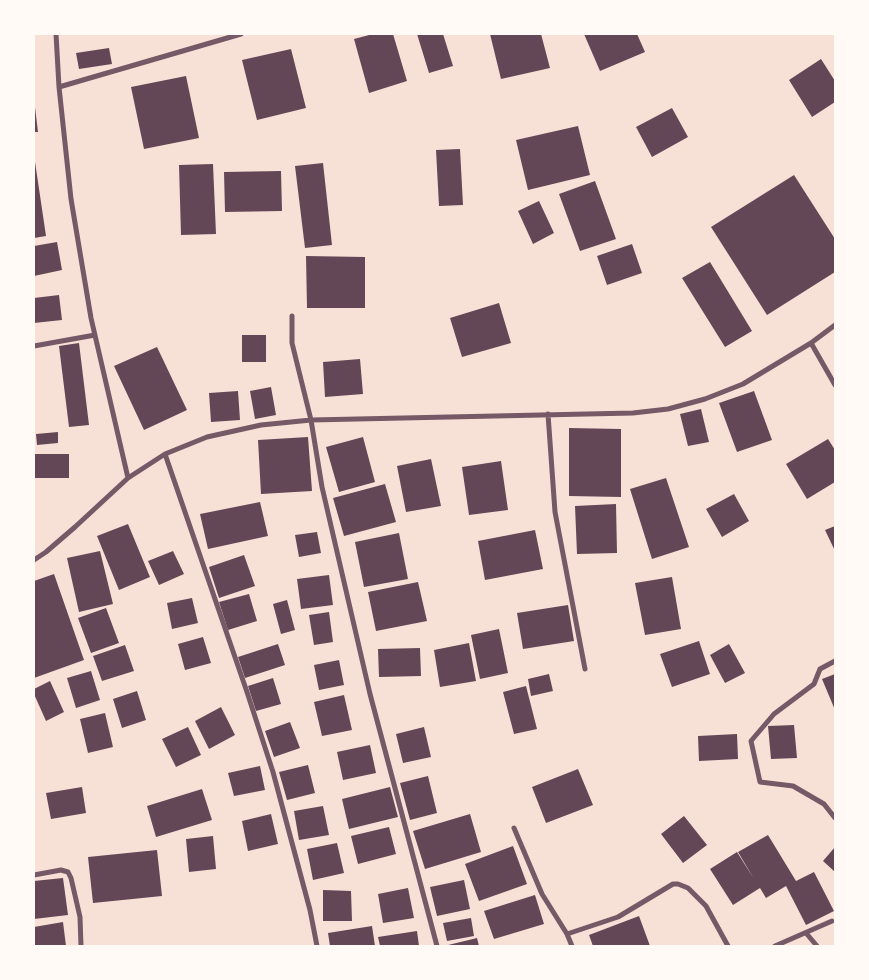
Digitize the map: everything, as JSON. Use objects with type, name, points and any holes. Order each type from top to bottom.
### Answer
[{"type":"street","points":[[56,34],[59,87],[71,199],[95,335],[128,478]]},
{"type":"street","points":[[59,87],[241,34]]},
{"type":"street","points":[[292,316],[292,343],[311,420],[322,487],[370,694],[437,946]]},
{"type":"street","points":[[34,560],[76,527],[128,478],[165,454],[207,437],[261,425],[311,420],[633,412],[668,409],[705,399],[744,384],[835,326]]},
{"type":"street","points":[[34,346],[95,335]]},
{"type":"street","points":[[811,343],[835,385]]},
{"type":"street","points":[[548,414],[555,512],[585,669]]},
{"type":"street","points":[[165,454],[273,772],[310,910],[317,946]]},
{"type":"street","points":[[835,661],[820,669],[814,684],[774,714],[751,741],[760,782],[793,786],[824,804],[835,818]]},
{"type":"street","points":[[514,828],[542,894],[567,934],[572,946]]},
{"type":"street","points":[[34,875],[61,870],[68,872],[80,918],[81,946]]},
{"type":"street","points":[[567,934],[618,917],[673,884],[678,884],[688,888],[706,906],[728,946]]},
{"type":"street","points":[[775,946],[832,921]]},
{"type":"street","points":[[806,933],[818,946]]},
{"type":"building","points":[[373,34],[393,34],[407,81],[369,93],[354,39]]},
{"type":"building","points":[[417,34],[443,34],[453,66],[429,73]]},
{"type":"building","points":[[490,34],[541,34],[550,68],[501,79]]},
{"type":"building","points":[[584,34],[637,34],[645,52],[600,71]]},
{"type":"building","points":[[109,48],[112,64],[79,69],[76,53]]},
{"type":"building","points":[[291,49],[306,108],[257,120],[242,60]]},
{"type":"building","points":[[821,59],[835,81],[835,102],[812,117],[789,80]]},
{"type":"building","points":[[186,76],[199,138],[144,149],[131,87]]},
{"type":"building","points":[[35,107],[38,132],[34,132]]},
{"type":"building","points":[[672,108],[688,137],[652,157],[636,127]]},
{"type":"building","points":[[578,126],[590,175],[528,190],[516,140]]},
{"type":"building","points":[[460,149],[463,205],[439,206],[436,150]]},
{"type":"building","points":[[34,155],[46,236],[34,238]]},
{"type":"building","points":[[323,163],[332,245],[305,248],[295,166]]},
{"type":"building","points":[[213,164],[216,234],[181,235],[179,165]]},
{"type":"building","points":[[281,171],[282,211],[225,212],[224,172]]},
{"type":"building","points":[[794,175],[835,239],[835,272],[767,315],[711,227]]},
{"type":"building","points":[[595,181],[616,239],[580,251],[559,194]]},
{"type":"building","points":[[539,201],[554,233],[533,244],[518,211]]},
{"type":"building","points":[[57,242],[62,270],[34,276],[34,246]]},
{"type":"building","points":[[632,244],[642,273],[607,285],[597,256]]},
{"type":"building","points":[[306,256],[365,257],[365,308],[307,308]]},
{"type":"building","points":[[710,262],[752,331],[725,347],[682,278]]},
{"type":"building","points":[[59,295],[62,320],[34,323],[34,298]]},
{"type":"building","points":[[499,303],[511,343],[462,357],[450,318]]},
{"type":"building","points":[[242,335],[266,335],[266,362],[242,362]]},
{"type":"building","points":[[79,343],[89,425],[69,427],[59,346]]},
{"type":"building","points":[[157,347],[187,410],[144,430],[114,366]]},
{"type":"building","points":[[360,359],[363,394],[325,397],[323,362]]},
{"type":"building","points":[[271,387],[276,415],[255,419],[250,391]]},
{"type":"building","points":[[238,391],[240,420],[211,422],[209,393]]},
{"type":"building","points":[[754,391],[772,440],[737,452],[719,403]]},
{"type":"building","points":[[701,409],[709,442],[688,446],[680,414]]},
{"type":"building","points":[[569,428],[621,429],[621,497],[569,496]]},
{"type":"building","points":[[58,432],[58,443],[37,445],[36,434]]},
{"type":"building","points":[[308,437],[312,491],[261,494],[258,440]]},
{"type":"building","points":[[363,437],[375,482],[339,492],[326,447]]},
{"type":"building","points":[[828,439],[835,450],[835,482],[807,499],[786,464]]},
{"type":"building","points":[[34,454],[69,454],[69,478],[34,478]]},
{"type":"building","points":[[431,459],[441,506],[406,512],[397,466]]},
{"type":"building","points":[[501,461],[508,510],[469,515],[462,467]]},
{"type":"building","points":[[666,478],[689,547],[652,559],[630,489]]},
{"type":"building","points":[[385,484],[396,522],[344,536],[333,498]]},
{"type":"building","points":[[734,494],[749,521],[722,537],[706,509]]},
{"type":"building","points":[[260,502],[268,536],[208,549],[200,514]]},
{"type":"building","points":[[616,504],[617,553],[577,554],[575,506]]},
{"type":"building","points":[[128,524],[150,577],[119,590],[97,536]]},
{"type":"building","points":[[835,526],[835,551],[825,530]]},
{"type":"building","points":[[535,530],[543,569],[485,580],[478,541]]},
{"type":"building","points":[[317,532],[321,553],[299,557],[295,535]]},
{"type":"building","points":[[399,533],[408,579],[364,587],[355,542]]},
{"type":"building","points":[[100,551],[113,604],[79,612],[67,558]]},
{"type":"building","points":[[173,551],[184,574],[159,585],[148,561]]},
{"type":"building","points":[[244,555],[255,586],[219,598],[209,567]]},
{"type":"building","points":[[54,574],[84,660],[34,678],[34,581]]},
{"type":"building","points":[[329,575],[333,605],[301,609],[297,579]]},
{"type":"building","points":[[672,577],[681,629],[645,635],[635,583]]},
{"type":"building","points":[[418,582],[427,621],[376,631],[368,592]]},
{"type":"building","points":[[249,594],[257,621],[228,630],[219,602]]},
{"type":"building","points":[[192,598],[198,623],[172,629],[167,603]]},
{"type":"building","points":[[287,600],[295,630],[281,634],[273,604]]},
{"type":"building","points":[[568,605],[574,641],[523,649],[517,613]]},
{"type":"building","points":[[106,608],[119,643],[91,653],[78,618]]},
{"type":"building","points":[[329,612],[333,642],[314,645],[309,615]]},
{"type":"building","points":[[499,629],[508,673],[480,679],[471,635]]},
{"type":"building","points":[[203,637],[211,663],[185,670],[178,644]]},
{"type":"building","points":[[699,641],[710,674],[672,687],[660,654]]},
{"type":"building","points":[[469,643],[476,681],[440,687],[434,650]]},
{"type":"building","points":[[278,644],[285,665],[245,678],[238,657]]},
{"type":"building","points":[[729,644],[745,673],[725,683],[710,655]]},
{"type":"building","points":[[125,645],[134,671],[102,681],[93,656]]},
{"type":"building","points":[[420,648],[421,676],[379,677],[378,649]]},
{"type":"building","points":[[339,660],[344,685],[319,690],[314,665]]},
{"type":"building","points":[[91,671],[100,700],[76,708],[67,678]]},
{"type":"building","points":[[549,674],[553,691],[531,696],[528,679]]},
{"type":"building","points":[[835,674],[835,710],[822,679]]},
{"type":"building","points":[[273,678],[281,704],[256,711],[248,686]]},
{"type":"building","points":[[50,681],[64,712],[46,721],[34,694],[34,689]]},
{"type":"building","points":[[526,686],[537,729],[514,734],[503,692]]},
{"type":"building","points":[[137,691],[146,720],[122,728],[113,699]]},
{"type":"building","points":[[344,695],[352,730],[322,736],[314,702]]},
{"type":"building","points":[[221,707],[235,735],[209,749],[195,721]]},
{"type":"building","points":[[105,713],[113,747],[88,753],[80,719]]},
{"type":"building","points":[[290,722],[300,748],[274,757],[265,731]]},
{"type":"building","points":[[794,725],[797,758],[771,759],[768,726]]},
{"type":"building","points":[[188,727],[201,755],[176,767],[162,739]]},
{"type":"building","points":[[424,727],[431,757],[403,763],[396,734]]},
{"type":"building","points":[[737,734],[738,759],[699,761],[698,736]]},
{"type":"building","points":[[370,745],[376,773],[343,780],[337,752]]},
{"type":"building","points":[[308,765],[315,793],[287,800],[279,772]]},
{"type":"building","points":[[260,766],[265,790],[234,796],[228,773]]},
{"type":"building","points":[[578,769],[593,805],[546,823],[532,787]]},
{"type":"building","points":[[428,776],[437,813],[410,820],[400,783]]},
{"type":"building","points":[[82,787],[86,813],[51,819],[46,793]]},
{"type":"building","points":[[390,787],[398,817],[349,829],[342,799]]},
{"type":"building","points":[[202,789],[212,820],[156,837],[147,806]]},
{"type":"building","points":[[323,806],[329,835],[299,840],[294,811]]},
{"type":"building","points":[[271,814],[278,844],[248,851],[242,821]]},
{"type":"building","points":[[470,814],[481,852],[425,869],[413,831]]},
{"type":"building","points":[[684,816],[707,845],[683,863],[661,834]]},
{"type":"building","points":[[389,827],[396,854],[358,864],[351,836]]},
{"type":"building","points":[[768,835],[796,881],[814,872],[834,911],[806,925],[786,886],[766,898],[760,888],[733,905],[710,869],[737,852],[754,879],[738,852]]},
{"type":"building","points":[[213,836],[216,869],[189,872],[186,839]]},
{"type":"building","points":[[337,843],[344,873],[313,880],[307,849]]},
{"type":"building","points":[[513,846],[527,884],[479,901],[465,864]]},
{"type":"building","points":[[835,847],[835,872],[823,861]]},
{"type":"building","points":[[157,850],[162,896],[93,903],[88,857]]},
{"type":"building","points":[[63,878],[68,915],[34,919],[34,881]]},
{"type":"building","points":[[464,880],[470,909],[437,916],[430,887]]},
{"type":"building","points":[[408,888],[414,918],[383,923],[378,894]]},
{"type":"building","points":[[323,890],[351,891],[352,921],[323,921]]},
{"type":"building","points":[[535,895],[544,924],[494,939],[484,911]]},
{"type":"building","points":[[639,916],[650,946],[593,946],[589,935]]},
{"type":"building","points":[[471,918],[474,936],[447,941],[443,923]]},
{"type":"building","points":[[63,922],[66,946],[34,946],[34,927]]},
{"type":"building","points":[[372,926],[375,946],[330,946],[328,933]]},
{"type":"building","points":[[417,931],[419,946],[380,946],[378,937]]},
{"type":"building","points":[[477,938],[479,946],[444,946]]}]
